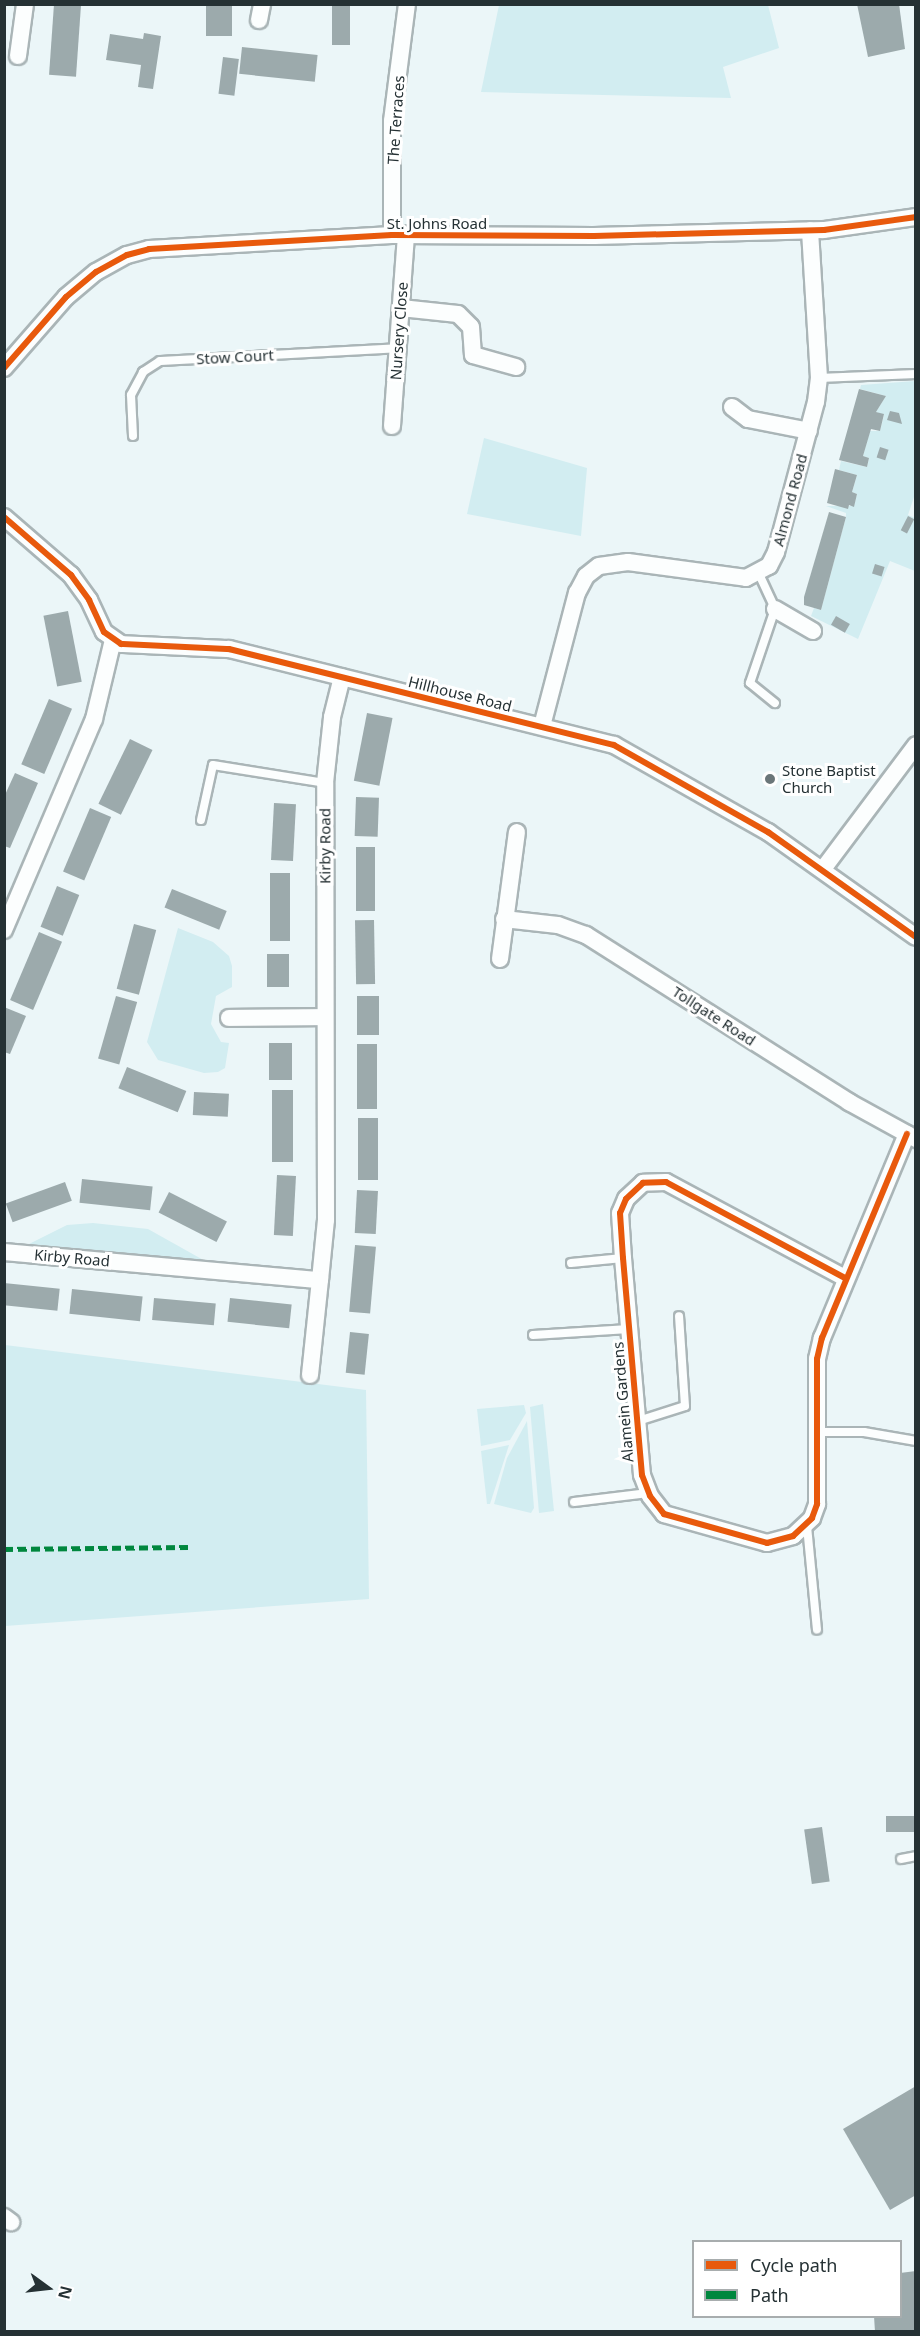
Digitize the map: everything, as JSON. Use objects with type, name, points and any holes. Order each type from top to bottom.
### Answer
[{"type":"street","points":[[18,56],[25,4]]},
{"type":"street","name":"The Terraces","points":[[399,235],[392,121],[407,4]]},
{"type":"street","name":"St. Johns Road","points":[[4,368],[66,297],[96,272],[127,255],[172,246],[399,235],[594,236],[810,230],[915,217]]},
{"type":"street","name":"Almond Road","points":[[759,574],[776,552],[809,431],[819,378],[810,230]]},
{"type":"street","name":"Nursery Close","points":[[392,426],[400,308],[399,235]]},
{"type":"street","points":[[400,308],[458,314],[471,327],[473,355],[516,367]]},
{"type":"street","points":[[732,407],[748,419],[809,431]]},
{"type":"street","points":[[4,517],[71,575],[113,640],[94,719],[4,930]]},
{"type":"street","points":[[542,726],[577,592],[586,576],[598,566],[628,562],[732,577],[759,574]]},
{"type":"street","points":[[775,609],[813,631]]},
{"type":"street","name":"Hillhouse Road","points":[[113,640],[131,646],[215,646],[598,740],[636,756],[768,832],[823,869],[915,937]]},
{"type":"street","name":"Kirby Road","points":[[310,1376],[326,1220],[325,783],[332,717],[342,677]]},
{"type":"street","points":[[823,869],[915,745]]},
{"type":"street","points":[[500,959],[517,832]]},
{"type":"street","name":"Tollgate Road","points":[[504,919],[558,925],[586,934],[839,1096],[911,1136]]},
{"type":"street","points":[[229,1018],[325,1017]]},
{"type":"street","points":[[807,1526],[816,1504],[817,1359],[845,1278],[911,1136]]},
{"type":"street","name":"Alamein Gardens","points":[[807,1526],[787,1539],[759,1542],[669,1517],[648,1493],[642,1475],[623,1258],[621,1206],[638,1186],[660,1180],[845,1278]]},
{"type":"street","name":"Kirby Road","points":[[4,1252],[320,1280]]},
{"type":"lane","name":"Stow Court","points":[[133,436],[131,394],[143,372],[160,360],[398,348]]},
{"type":"lane","points":[[819,378],[915,374]]},
{"type":"lane","points":[[759,574],[775,609],[750,683],[775,703]]},
{"type":"lane","points":[[201,820],[213,765],[325,783]]},
{"type":"lane","points":[[571,1263],[623,1258]]},
{"type":"lane","points":[[638,1421],[685,1406],[679,1316]]},
{"type":"lane","points":[[533,1335],[629,1329]]},
{"type":"lane","points":[[817,1432],[864,1432],[915,1441]]},
{"type":"lane","points":[[574,1502],[648,1493]]},
{"type":"lane","points":[[807,1526],[818,1630]]},
{"type":"lane","points":[[901,1858],[915,1856]]},
{"type":"shaded area","points":[[499,5],[768,5],[779,48],[723,67],[731,98],[481,92]]},
{"type":"shaded area","points":[[915,381],[915,494],[908,515],[915,518],[915,571],[890,561],[858,639],[811,616],[814,608],[821,610],[846,517],[846,513],[826,506],[854,506],[857,494],[852,492],[857,475],[839,470],[841,461],[867,467],[869,458],[863,456],[870,431],[880,431],[884,415],[876,412],[886,396],[860,389],[861,385]]},
{"type":"shaded area","points":[[484,438],[587,468],[581,536],[467,514]]},
{"type":"shaded area","points":[[178,928],[213,942],[229,956],[232,966],[232,987],[216,996],[211,1024],[221,1042],[229,1043],[225,1068],[218,1072],[204,1073],[158,1060],[147,1042]]},
{"type":"shaded area","points":[[93,1223],[148,1229],[223,1271],[13,1252],[67,1225]]},
{"type":"shaded area","points":[[5,1345],[366,1390],[369,1599],[5,1626]]},
{"type":"shaded area","points":[[543,1404],[554,1511],[539,1513],[530,1407]]},
{"type":"shaded area","points":[[524,1405],[526,1413],[510,1440],[481,1446],[477,1409]]},
{"type":"shaded area","points":[[527,1421],[534,1508],[531,1513],[494,1504],[507,1458]]},
{"type":"shaded area","points":[[509,1445],[490,1504],[487,1504],[481,1451]]},
{"type":"building","points":[[54,4],[81,6],[76,77],[49,75]]},
{"type":"building","points":[[206,4],[232,4],[232,36],[206,36]]},
{"type":"building","points":[[332,4],[350,4],[350,45],[332,45]]},
{"type":"building","points":[[857,4],[899,4],[905,49],[868,57]]},
{"type":"building","points":[[144,33],[161,36],[153,89],[138,87],[141,65],[106,60],[110,34],[143,39]]},
{"type":"building","points":[[242,47],[318,55],[315,82],[239,74]]},
{"type":"building","points":[[223,57],[239,59],[234,96],[218,94]]},
{"type":"building","points":[[859,389],[886,396],[876,412],[884,414],[880,431],[871,429],[863,456],[869,458],[867,467],[839,460]]},
{"type":"building","points":[[890,411],[899,413],[902,424],[887,420]]},
{"type":"building","points":[[880,447],[889,450],[885,460],[877,457]]},
{"type":"building","points":[[835,469],[857,475],[852,492],[857,494],[854,507],[849,505],[848,509],[827,503]]},
{"type":"building","points":[[829,512],[846,517],[821,610],[804,605],[804,597]]},
{"type":"building","points":[[908,516],[914,519],[907,533],[901,530]]},
{"type":"building","points":[[875,564],[885,567],[882,576],[872,574]]},
{"type":"building","points":[[68,611],[82,682],[57,686],[43,616]]},
{"type":"building","points":[[836,616],[850,624],[845,633],[831,625]]},
{"type":"building","points":[[49,699],[72,709],[44,774],[21,764]]},
{"type":"building","points":[[367,713],[393,718],[379,786],[354,781]]},
{"type":"building","points":[[130,739],[152,750],[121,815],[98,804]]},
{"type":"building","points":[[15,773],[38,783],[10,848],[4,846],[4,797]]},
{"type":"building","points":[[356,797],[379,798],[378,837],[355,836]]},
{"type":"building","points":[[274,803],[296,804],[293,861],[271,860]]},
{"type":"building","points":[[90,808],[111,817],[84,881],[63,872]]},
{"type":"building","points":[[356,847],[375,847],[375,911],[356,911]]},
{"type":"building","points":[[270,873],[290,873],[290,941],[270,941]]},
{"type":"building","points":[[57,886],[79,895],[63,936],[41,927]]},
{"type":"building","points":[[172,889],[227,911],[219,930],[165,908]]},
{"type":"building","points":[[355,920],[374,920],[375,984],[356,984]]},
{"type":"building","points":[[134,924],[156,930],[139,995],[117,989]]},
{"type":"building","points":[[39,932],[62,942],[33,1010],[10,1000]]},
{"type":"building","points":[[267,954],[289,954],[289,987],[267,987]]},
{"type":"building","points":[[116,996],[137,1002],[119,1065],[98,1058]]},
{"type":"building","points":[[357,996],[379,996],[379,1035],[357,1035]]},
{"type":"building","points":[[4,1007],[26,1016],[10,1054],[4,1052]]},
{"type":"building","points":[[269,1043],[292,1043],[292,1080],[269,1080]]},
{"type":"building","points":[[357,1044],[377,1044],[377,1109],[357,1109]]},
{"type":"building","points":[[127,1067],[186,1091],[178,1112],[118,1088]]},
{"type":"building","points":[[272,1090],[293,1090],[293,1162],[272,1162]]},
{"type":"building","points":[[194,1092],[229,1094],[228,1117],[193,1115]]},
{"type":"building","points":[[358,1118],[378,1118],[378,1180],[358,1180]]},
{"type":"building","points":[[277,1175],[296,1176],[293,1236],[274,1235]]},
{"type":"building","points":[[82,1179],[153,1186],[150,1210],[79,1203]]},
{"type":"building","points":[[65,1182],[72,1201],[13,1222],[6,1204]]},
{"type":"building","points":[[357,1190],[378,1191],[376,1234],[355,1233]]},
{"type":"building","points":[[169,1192],[227,1222],[216,1242],[159,1212]]},
{"type":"building","points":[[355,1245],[376,1247],[370,1314],[349,1312]]},
{"type":"building","points":[[4,1283],[60,1289],[57,1311],[4,1305]]},
{"type":"building","points":[[72,1289],[143,1296],[140,1321],[69,1314]]},
{"type":"building","points":[[154,1298],[216,1303],[214,1325],[152,1320]]},
{"type":"building","points":[[230,1298],[292,1304],[289,1328],[227,1322]]},
{"type":"building","points":[[350,1332],[369,1334],[365,1375],[346,1373]]},
{"type":"building","points":[[886,1816],[916,1816],[916,1832],[886,1832]]},
{"type":"building","points":[[822,1827],[830,1881],[812,1884],[804,1830]]},
{"type":"building","points":[[916,2086],[916,2195],[890,2210],[843,2129]]},
{"type":"building","points":[[916,2271],[916,2330],[875,2332],[874,2318],[902,2318],[902,2273]]},
{"type":"marked path","points":[[4,1549],[188,1547]]},
{"type":"cycle path","points":[[4,368],[66,297],[96,272],[127,255],[149,249],[392,235],[594,236],[824,230],[916,217]]},
{"type":"cycle path","points":[[4,517],[71,575],[89,600],[104,632],[121,644],[229,649],[614,745],[768,832],[916,937]]},
{"type":"cycle path","points":[[845,1278],[666,1182],[643,1183],[626,1199],[620,1213],[642,1475],[650,1496],[664,1514],[767,1543],[793,1536],[812,1518],[817,1504],[817,1359],[822,1338],[907,1134]]},
{"type":"place","name":"Stone Baptist Church","points":[[770,779]]}]
